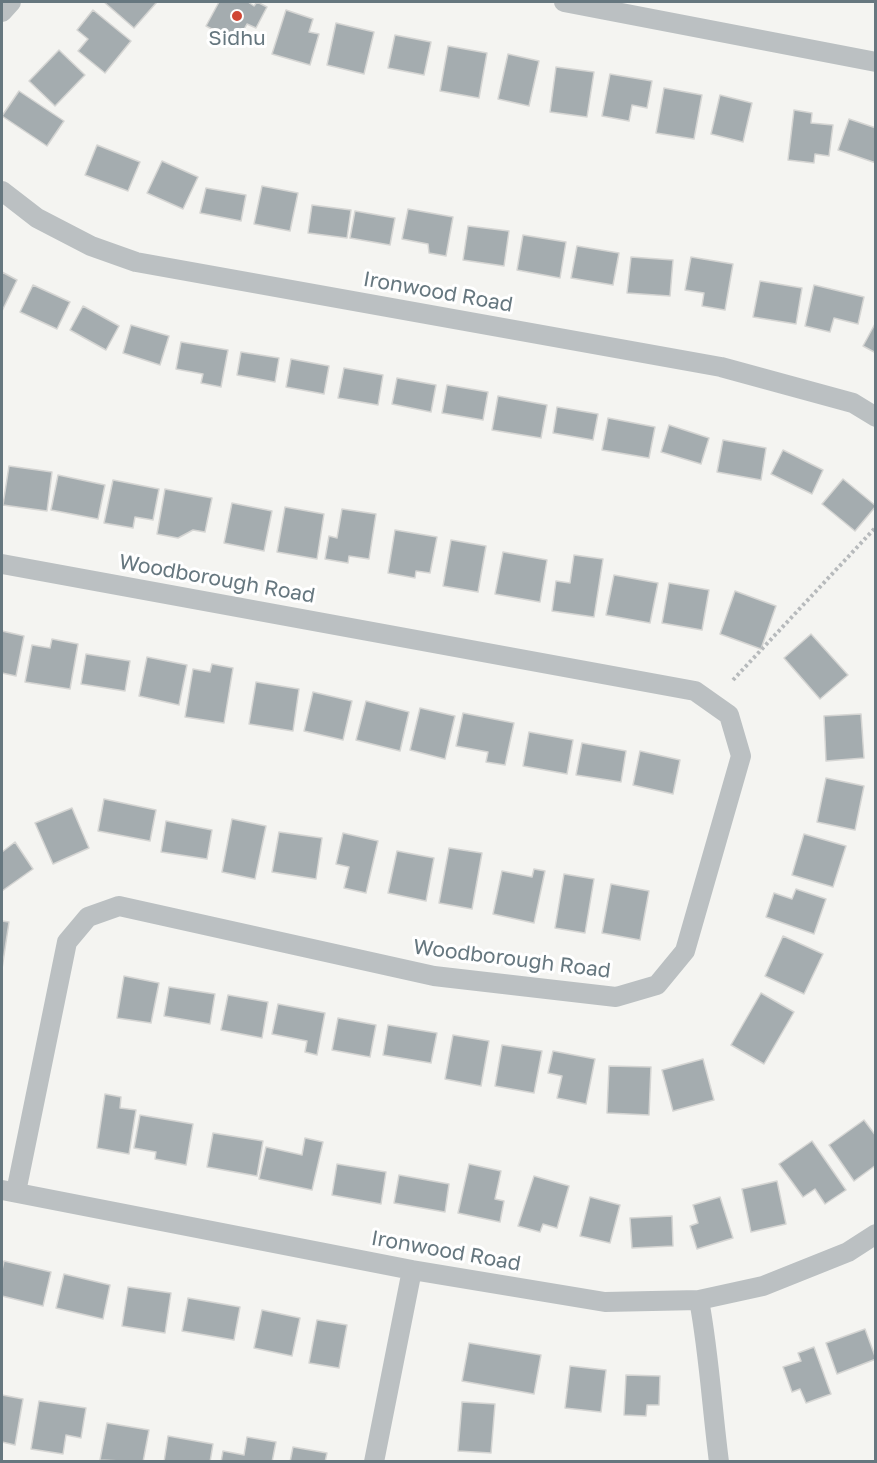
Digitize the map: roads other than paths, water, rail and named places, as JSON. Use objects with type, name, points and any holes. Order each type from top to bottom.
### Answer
[{"type":"street","points":[[2,12],[10,2]]},
{"type":"street","points":[[564,2],[876,62]]},
{"type":"street","name":"Ironwood Road","points":[[2,191],[37,218],[91,246],[136,262],[721,367],[853,404],[876,417]]},
{"type":"street","name":"Woodborough Road","points":[[2,564],[695,691],[729,715],[741,756],[685,951],[657,986],[616,997],[434,976],[119,906],[88,917],[67,942],[9,1191]]},
{"type":"street","name":"Ironwood Road","points":[[9,1191],[412,1270],[605,1302],[699,1300],[763,1286],[848,1252],[876,1234]]},
{"type":"street","points":[[374,1461],[412,1270]]},
{"type":"street","points":[[699,1300],[705,1330],[719,1461]]},
{"type":"place","name":"Sidhu","points":[[237,16]]}]
